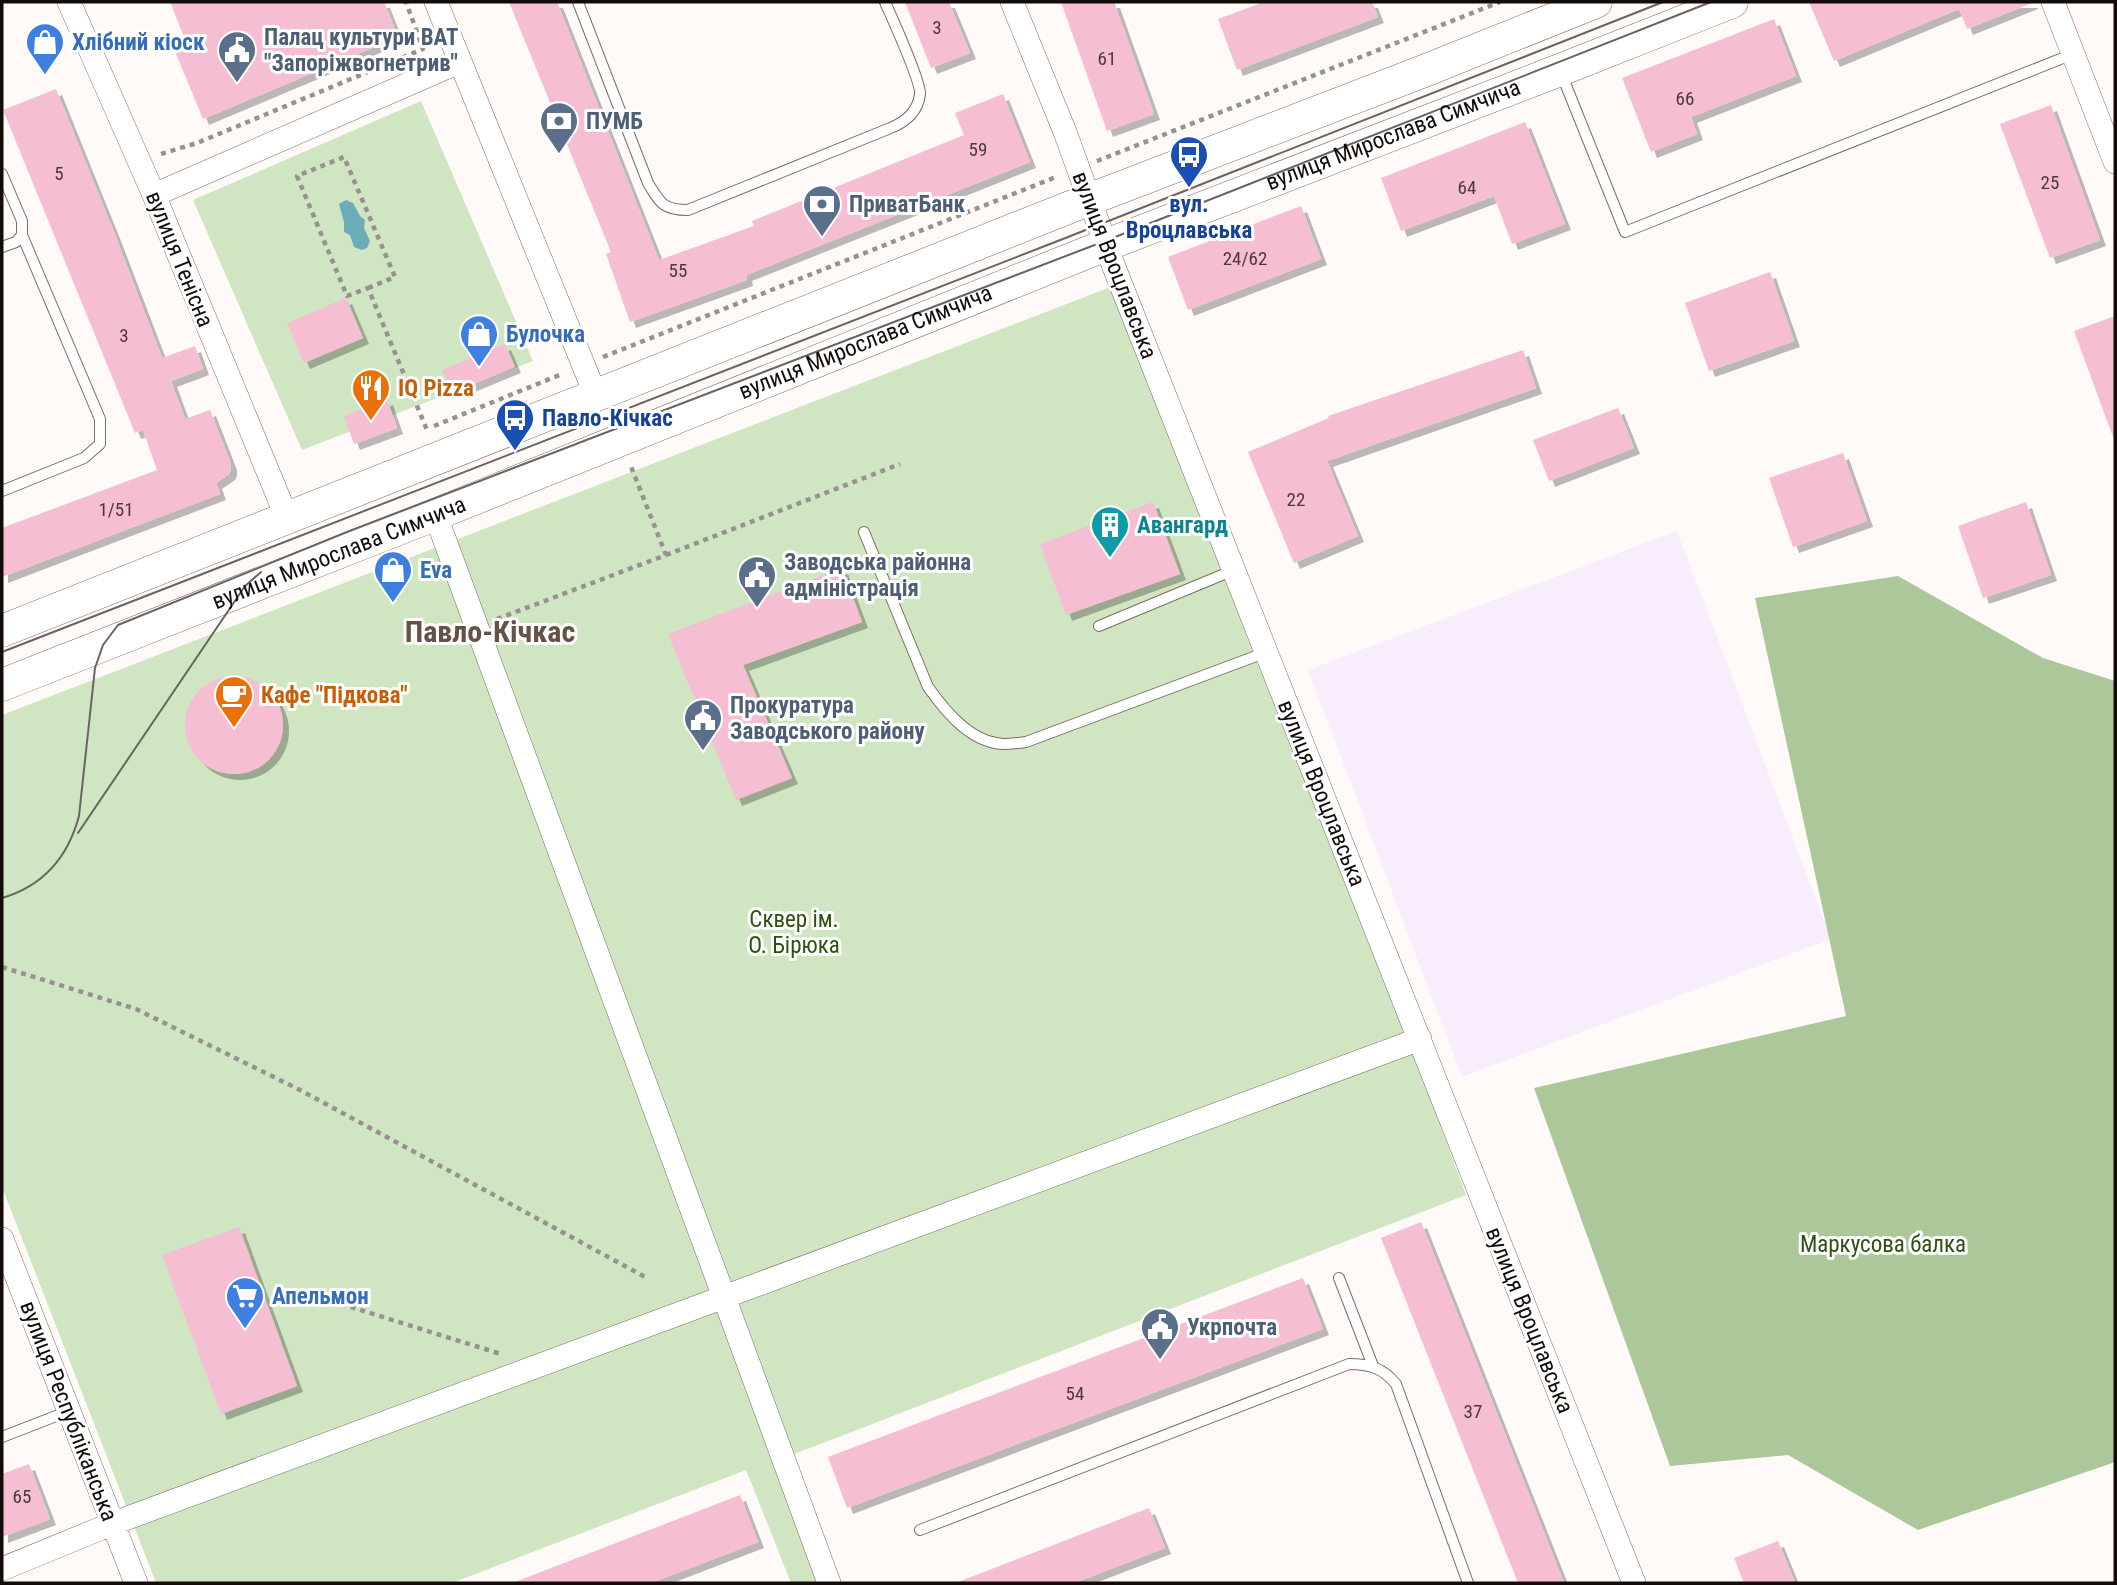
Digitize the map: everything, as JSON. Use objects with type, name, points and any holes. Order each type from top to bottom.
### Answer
[{"type":"street","name":"вулиця Тенісна","points":[[69,2],[154,195],[287,518]]},
{"type":"street","points":[[436,2],[596,396]]},
{"type":"street","name":"вулиця Вроцлавська","points":[[1012,2],[1634,1583]]},
{"type":"street","points":[[2,631],[1088,200],[1596,2]]},
{"type":"street","name":"вулиця Мирослава Симчича","points":[[2,685],[424,519],[1106,244],[1732,2]]},
{"type":"street","points":[[2053,2],[2115,162]]},
{"type":"street","points":[[154,195],[459,62]]},
{"type":"street","points":[[441,530],[829,1583]]},
{"type":"street","points":[[2,1569],[114,1523],[1420,1039]]},
{"type":"street","name":"вулиця Республіканська","points":[[2,1239],[136,1583]]},
{"type":"lane","points":[[578,2],[648,183],[660,203],[674,210],[688,210],[907,120],[915,110],[920,93],[885,2]]},
{"type":"lane","points":[[1560,70],[1625,232],[2073,54]]},
{"type":"lane","points":[[2,174],[22,221],[22,235],[100,419],[100,444],[85,458],[2,491]]},
{"type":"lane","points":[[2,247],[16,242],[22,235]]},
{"type":"lane","points":[[864,532],[928,687],[944,710],[983,739],[1002,744],[1026,742],[1267,652]]},
{"type":"lane","points":[[1099,626],[1234,570]]},
{"type":"lane","points":[[1339,1278],[1373,1366]]},
{"type":"lane","points":[[920,1530],[1349,1364],[1373,1366],[1389,1375],[1396,1384],[1468,1583]]},
{"type":"lane","points":[[2,1437],[69,1411]]},
{"type":"path","points":[[156,142],[161,155],[185,147],[423,49],[407,2]]},
{"type":"path","points":[[344,157],[395,277],[368,288],[347,296],[297,176],[344,157]]},
{"type":"path","points":[[368,288],[426,430]]},
{"type":"path","points":[[627,457],[666,555]]},
{"type":"path","points":[[477,626],[900,464]]},
{"type":"path","points":[[2,967],[136,1009],[300,1090],[647,1278]]},
{"type":"path","points":[[321,1298],[538,1366]]},
{"type":"shaded area","points":[[1677,531],[1831,939],[1462,1077],[1308,670]]},
{"type":"green space","points":[[421,101],[533,361],[302,450],[193,200]]},
{"type":"green space","name":"Сквер ім. О. Бірюка","points":[[1113,286],[1267,652],[1466,1195],[792,1455],[841,1583],[791,1583],[746,1470],[452,1583],[156,1583],[2,1187],[2,715]]},
{"type":"green space","name":"Маркусова балка","points":[[1898,576],[2043,658],[2115,681],[2115,1462],[1918,1530],[1788,1455],[1670,1466],[1534,1088],[1846,1016],[1755,598]]},
{"type":"water","points":[[346,200],[353,203],[365,220],[364,228],[370,241],[367,248],[362,250],[354,247],[350,235],[344,232],[339,204]]},
{"type":"building","name":"Палац культури ВАТ \"Запоріжвогнетрив\"","points":[[170,2],[384,2],[398,37],[203,119],[174,49],[187,44]]},
{"type":"building","points":[[509,2],[557,2],[659,260],[754,226],[752,221],[964,135],[955,113],[1003,94],[1030,162],[746,275],[747,280],[630,322],[606,254],[611,252]]},
{"type":"building","points":[[905,2],[949,2],[970,53],[931,68]]},
{"type":"building","points":[[1061,2],[1114,2],[1154,114],[1107,131]]},
{"type":"building","points":[[1264,2],[1372,2],[1378,17],[1237,70],[1218,19]]},
{"type":"building","points":[[1809,2],[2032,3],[1967,29],[1959,9],[1834,61]]},
{"type":"building","points":[[1774,19],[1796,76],[1691,117],[1697,134],[1651,152],[1622,78]]},
{"type":"building","points":[[56,89],[162,358],[195,346],[203,369],[171,381],[185,419],[210,410],[231,470],[216,483],[220,494],[2,577],[2,528],[157,470],[143,430],[135,433],[3,110]]},
{"type":"building","points":[[2051,105],[2100,240],[2050,258],[2000,124]]},
{"type":"building","points":[[1525,122],[1565,224],[1512,244],[1494,196],[1401,231],[1381,178]]},
{"type":"building","points":[[1301,206],[1321,259],[1188,310],[1168,257]]},
{"type":"building","points":[[1770,272],[1794,341],[1709,371],[1685,303]]},
{"type":"building","points":[[346,298],[363,338],[304,363],[287,323]]},
{"type":"building","points":[[2115,316],[2115,436],[2113,437],[2074,331]]},
{"type":"building","name":"Булочка","points":[[505,344],[515,367],[452,393],[442,370]]},
{"type":"building","points":[[1523,350],[1536,388],[1327,461],[1358,536],[1294,563],[1248,452],[1329,418],[1328,416]]},
{"type":"building","name":"IQ Pіzza","points":[[387,399],[397,428],[354,444],[344,416]]},
{"type":"building","points":[[1618,408],[1634,448],[1549,481],[1533,440]]},
{"type":"building","points":[[1843,453],[1867,521],[1793,547],[1769,478]]},
{"type":"building","name":"Авангард","points":[[1153,502],[1180,574],[1066,615],[1040,544]]},
{"type":"building","points":[[2026,502],[2051,575],[1983,598],[1958,526]]},
{"type":"building","points":[[842,568],[862,622],[743,665],[792,778],[736,800],[668,634]]},
{"type":"building","name":"Кафе \"Підкова\"","points":[[234,676],[253,679],[269,690],[280,706],[283,725],[280,744],[269,760],[253,771],[234,774],[215,771],[199,760],[188,744],[185,725],[188,706],[199,690],[215,679]]},
{"type":"building","points":[[1421,1222],[1564,1583],[1518,1583],[1381,1238]]},
{"type":"building","points":[[239,1227],[297,1386],[221,1414],[162,1255]]},
{"type":"building","points":[[1303,1278],[1323,1329],[847,1508],[828,1457]]},
{"type":"building","points":[[29,1464],[50,1519],[2,1537],[2,1474]]},
{"type":"building","points":[[740,1495],[758,1542],[651,1583],[515,1582]]},
{"type":"building","points":[[1149,1508],[1165,1548],[1074,1583],[958,1583],[958,1582]]},
{"type":"building","points":[[1778,1541],[1795,1583],[1744,1583],[1734,1558]]},
{"type":"tram line","points":[[2,652],[1663,2]]},
{"type":"tram line","points":[[2,898],[30,886],[52,868],[61,857],[74,831],[79,816],[95,668],[103,645],[118,625],[347,532],[1105,241],[1711,2]]},
{"type":"tram line","points":[[78,833],[245,586],[261,572]]},
{"type":"place","name":"Хлібний кіоск","points":[[45,76]]},
{"type":"place","name":"Палац культури ВАТ \"Запоріжвогнетрив\"","points":[[237,84]]},
{"type":"place","name":"ПУМБ","points":[[559,155]]},
{"type":"place","name":"вул. Вроцлавська","points":[[1189,189]]},
{"type":"place","name":"ПриватБанк","points":[[822,238]]},
{"type":"place","name":"Булочка","points":[[479,368]]},
{"type":"place","name":"IQ Pіzza","points":[[371,422]]},
{"type":"place","name":"Павло-Кічкас","points":[[515,452]]},
{"type":"place","name":"Авангард","points":[[1110,559]]},
{"type":"place","name":"Eva","points":[[393,604]]},
{"type":"place","name":"Заводська районна адміністрація","points":[[757,609]]},
{"type":"place","name":"Кафе \"Підкова\"","points":[[234,729]]},
{"type":"place","name":"Прокуратура Заводського району","points":[[703,752]]},
{"type":"place","name":"Апельмон","points":[[245,1330]]},
{"type":"place","name":"Укрпочта","points":[[1160,1361]]},
{"type":"district","name":"Павло-Кічкас","points":[[490,632]]}]
